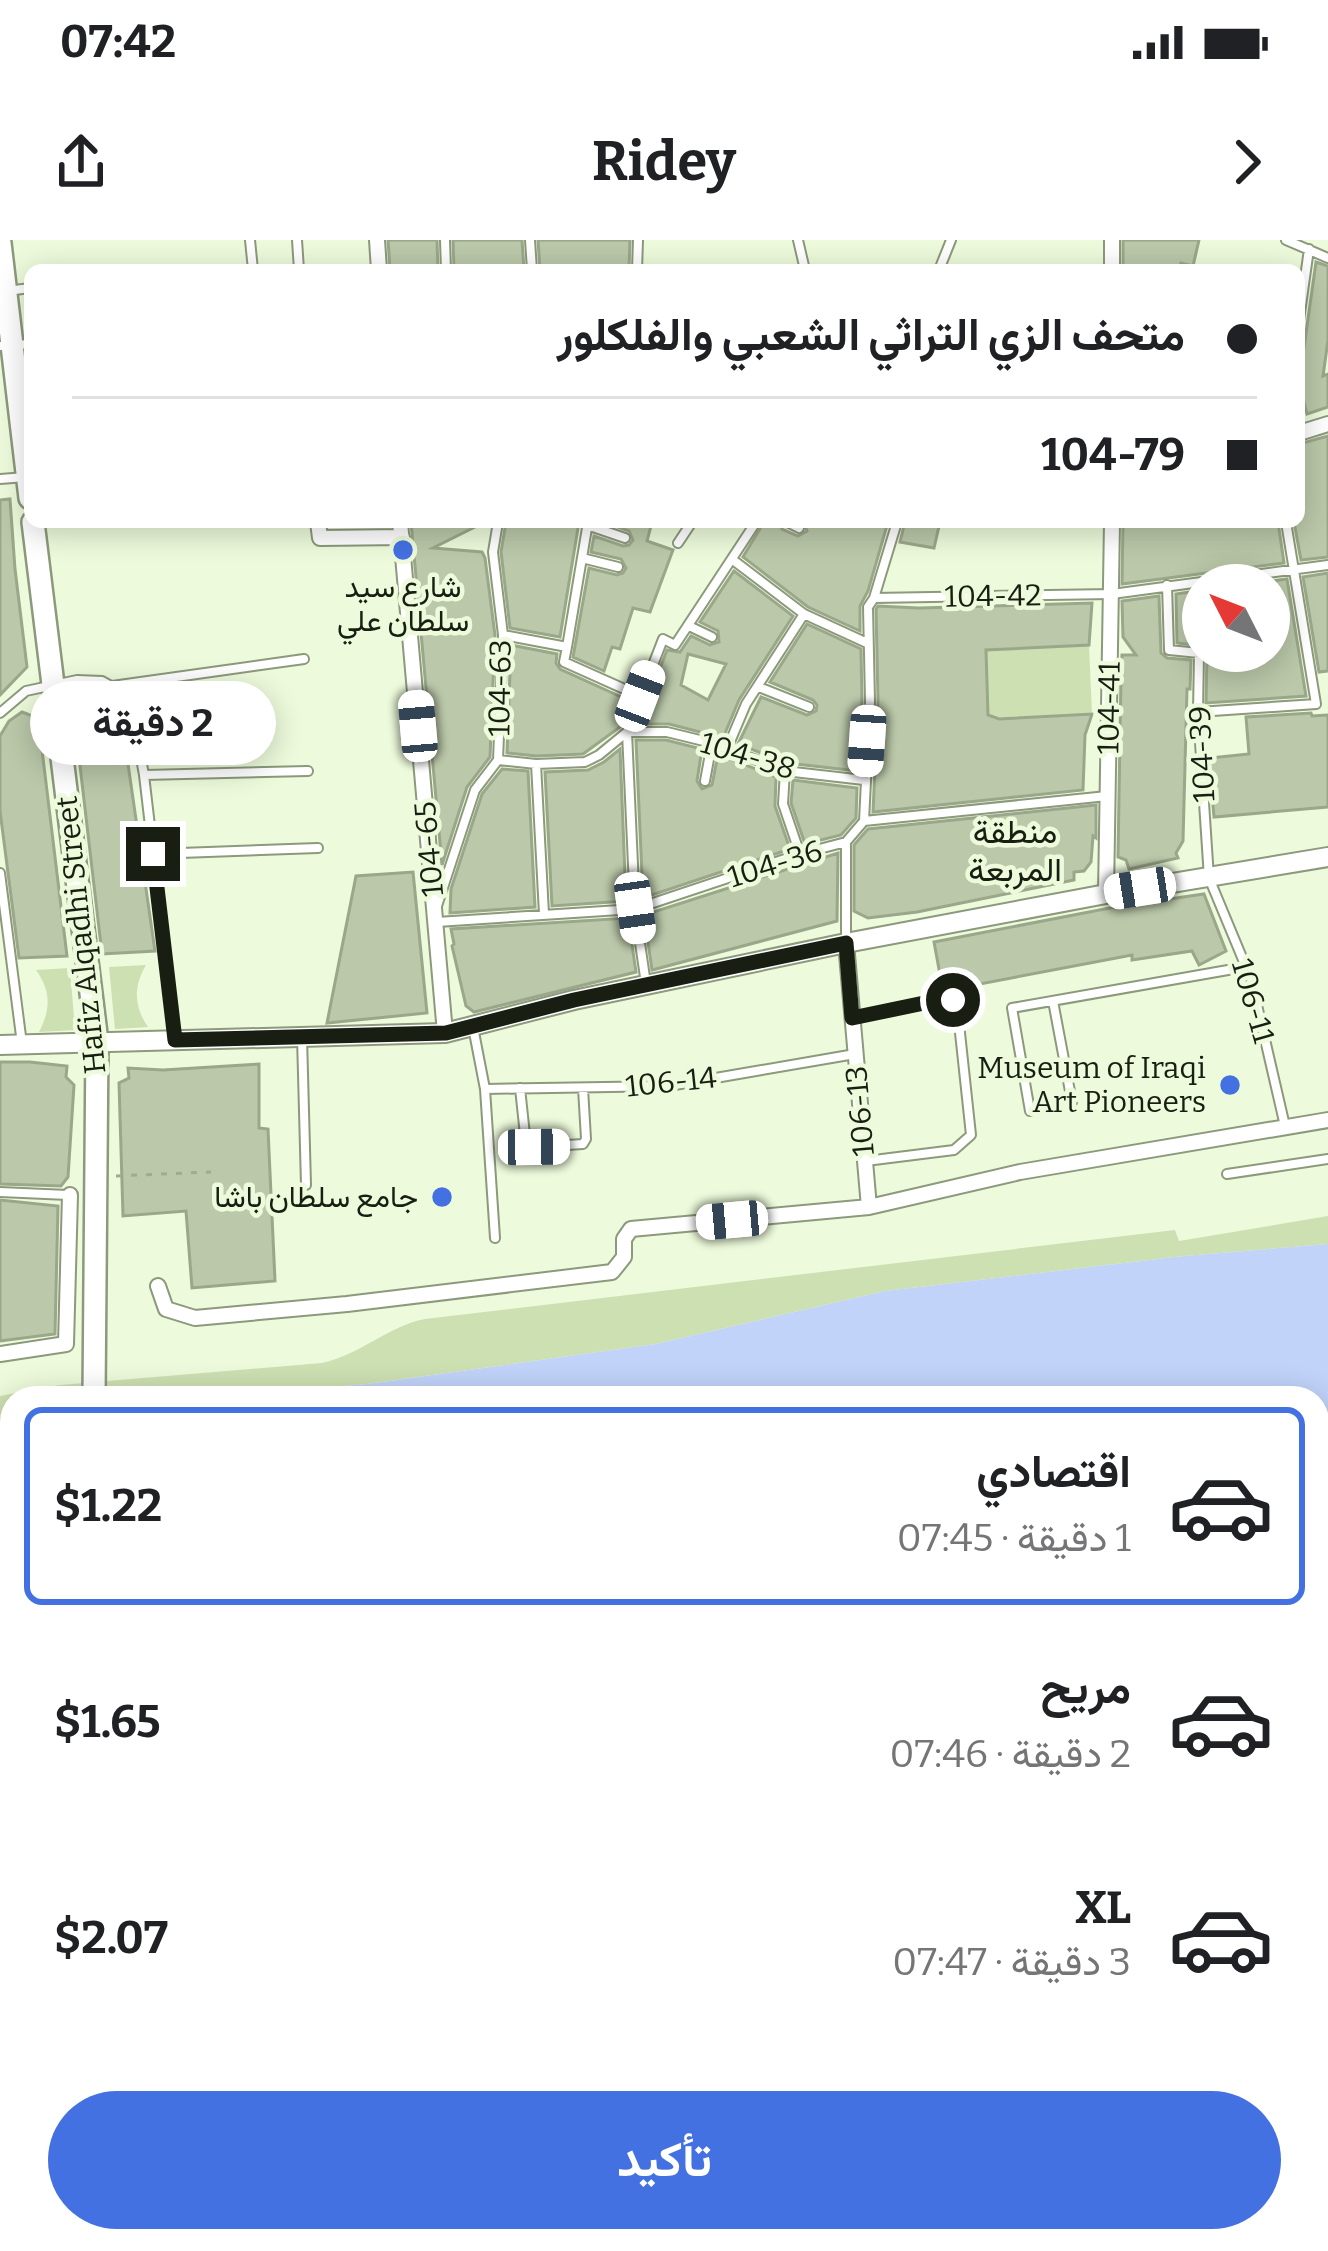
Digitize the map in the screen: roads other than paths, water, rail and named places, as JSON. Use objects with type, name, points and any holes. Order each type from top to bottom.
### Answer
[{"type":"main road","points":[[0,243],[3,290],[24,394]]},
{"type":"main road","name":"Hafiz Alqadhi Street","points":[[34,528],[97,1042],[94,1386]]},
{"type":"main road","points":[[0,1045],[446,1033],[846,943],[1106,894],[1323,860]]},
{"type":"street","points":[[319,528],[320,538],[401,530]]},
{"type":"street","name":"104-41","points":[[1106,894],[1112,528]]},
{"type":"street","name":"104-65","points":[[401,530],[446,1033]]},
{"type":"street","name":"106-13","points":[[846,943],[869,1207]]},
{"type":"street","points":[[158,1286],[166,1309],[195,1318],[612,1272],[624,1258],[624,1239],[631,1229],[869,1207],[1020,1172],[1328,1120]]},
{"type":"street","points":[[0,1354],[66,1344],[70,1196]]},
{"type":"lane","points":[[1286,240],[1328,258]]},
{"type":"lane","points":[[1305,277],[1309,249]]},
{"type":"lane","name":"104-63","points":[[435,917],[475,790],[498,760],[503,635],[493,552],[497,528]]},
{"type":"lane","points":[[587,528],[564,662],[640,696]]},
{"type":"lane","points":[[599,528],[625,538]]},
{"type":"lane","points":[[677,543],[688,528]]},
{"type":"lane","points":[[646,985],[635,908],[627,732],[663,639],[676,645],[753,528]]},
{"type":"lane","points":[[895,528],[868,607],[864,821],[1107,796]]},
{"type":"lane","points":[[1198,712],[1316,704],[1287,528]]},
{"type":"lane","points":[[582,558],[618,567]]},
{"type":"lane","points":[[733,560],[804,614],[867,643]]},
{"type":"lane","name":"104-42","points":[[874,598],[1112,594],[1328,565]]},
{"type":"lane","name":"104-39","points":[[1167,585],[1169,650],[1199,653],[1198,712],[1209,878]]},
{"type":"lane","points":[[727,749],[746,704],[804,614]]},
{"type":"lane","points":[[688,626],[712,638]]},
{"type":"lane","points":[[503,635],[567,647]]},
{"type":"lane","points":[[2,708],[26,691],[52,684],[89,680],[111,686],[304,658]]},
{"type":"lane","points":[[111,686],[136,717],[175,1040]]},
{"type":"lane","points":[[759,687],[809,707]]},
{"type":"lane","points":[[498,760],[585,762],[627,732]]},
{"type":"lane","name":"104-38","points":[[627,732],[667,732],[712,743],[784,771],[864,780]]},
{"type":"lane","points":[[705,781],[712,743]]},
{"type":"lane","points":[[536,764],[544,914]]},
{"type":"lane","points":[[144,776],[308,771]]},
{"type":"lane","points":[[784,771],[783,804],[800,854]]},
{"type":"lane","name":"104-36","points":[[435,917],[635,908],[846,842],[864,821]]},
{"type":"lane","points":[[846,842],[846,943]]},
{"type":"lane","points":[[153,854],[318,848]]},
{"type":"lane","points":[[0,873],[22,1045]]},
{"type":"lane","name":"106-11","points":[[1209,878],[1245,967],[1286,1127]]},
{"type":"lane","points":[[1030,1111],[1012,1008],[1245,967]]},
{"type":"lane","points":[[852,1018],[948,998],[957,1005],[971,1135],[954,1150],[865,1161]]},
{"type":"lane","points":[[1053,1001],[1072,1102]]},
{"type":"lane","points":[[473,1026],[485,1088],[495,1238]]},
{"type":"lane","points":[[302,1036],[306,1185]]},
{"type":"lane","name":"106-14","points":[[485,1088],[669,1086],[855,1054]]},
{"type":"lane","points":[[520,1088],[525,1135],[534,1147],[583,1144],[583,1088]]},
{"type":"lane","points":[[1227,1174],[1328,1159]]},
{"type":"lane","points":[[0,1192],[70,1196]]},
{"type":"water","points":[[1328,1244],[1328,1386],[344,1386],[656,1344],[885,1291]]},
{"type":"place","name":"شارع سيد سلطان علي","points":[[403,550]]},
{"type":"place","name":"Museum of Iraqi Art Pioneers","points":[[1230,1085]]},
{"type":"place","name":"جامع سلطان باشا","points":[[442,1197]]},
{"type":"district","name":"منطقة المربعة","points":[[1015,851]]}]
